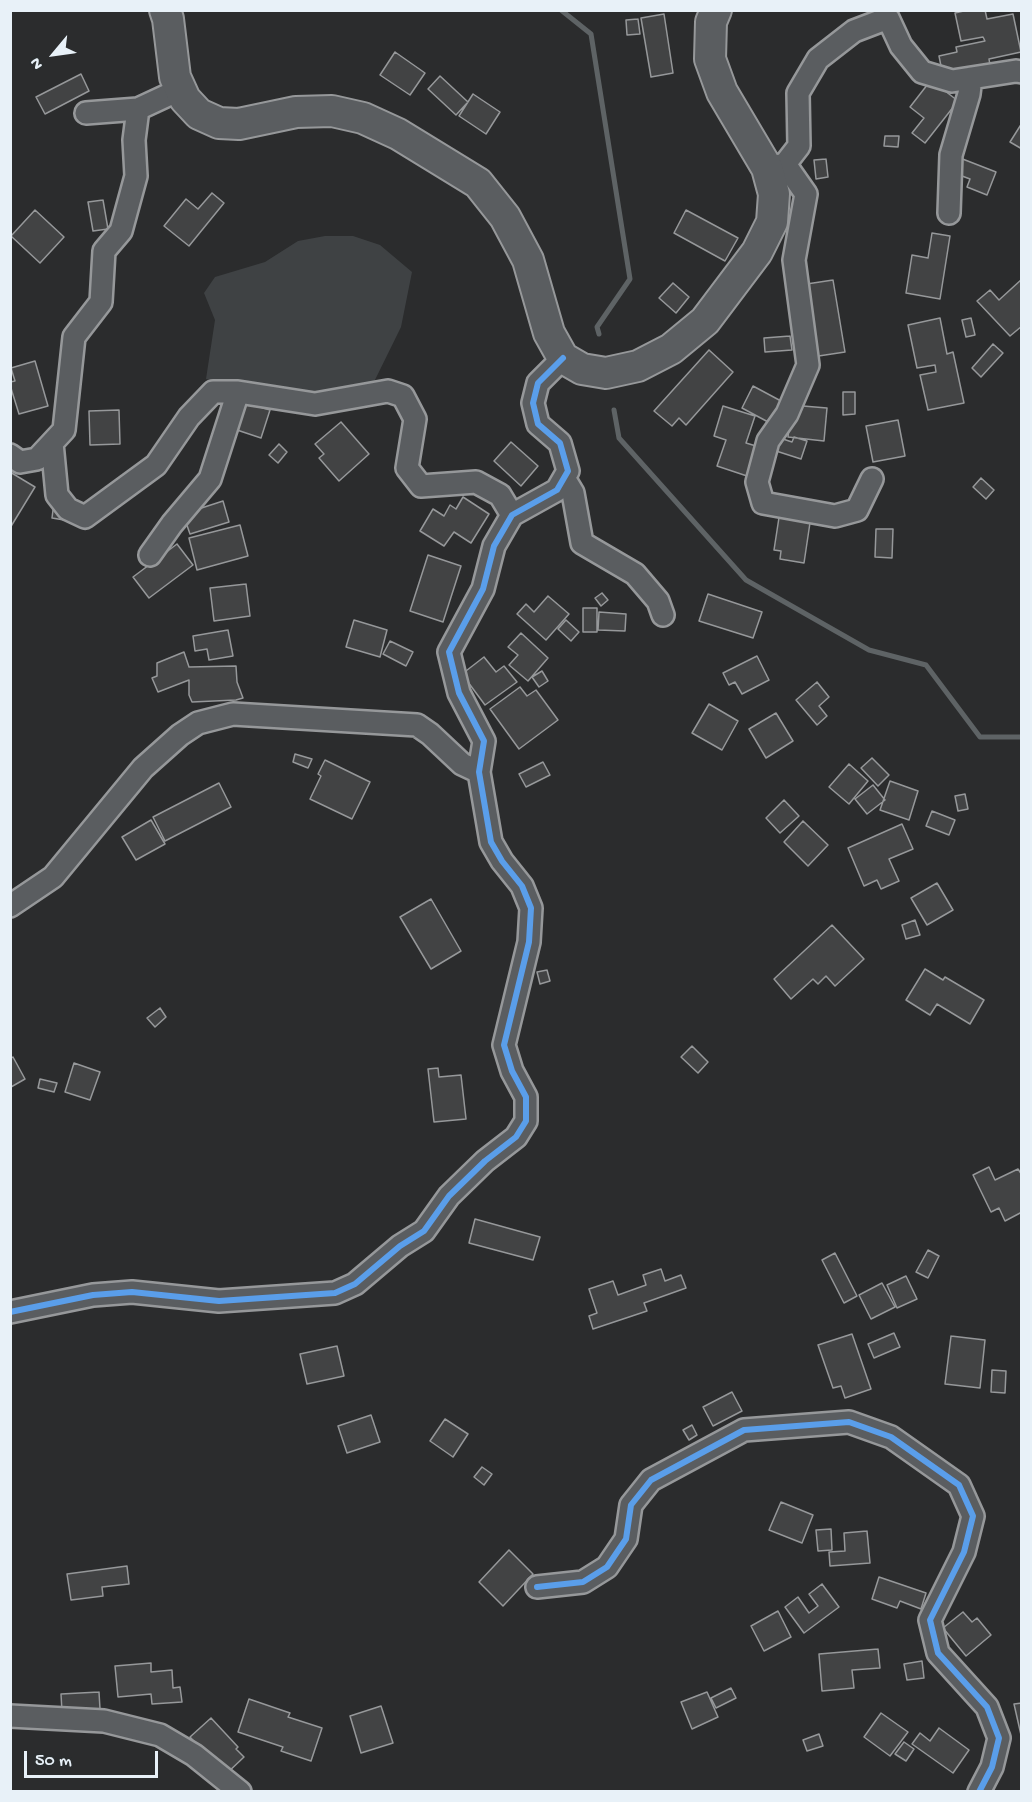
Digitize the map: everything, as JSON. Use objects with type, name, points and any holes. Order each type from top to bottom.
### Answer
[{"type":"main road","points":[[165,10],[175,77],[185,99],[199,114],[219,123],[239,124],[296,112],[332,111],[363,118],[398,134],[478,183],[505,217],[528,260],[549,333],[563,358],[582,369],[606,373],[638,366],[671,349],[705,321],[757,252],[772,222],[776,166],[722,92],[710,59],[711,22],[716,10]]},
{"type":"street","points":[[872,479],[857,510],[835,516],[763,503],[757,482],[768,441],[787,414],[808,365],[794,260],[806,194],[776,166],[800,146],[798,93],[818,58],[854,31],[896,14],[901,46],[922,72],[952,81],[1022,72]]},
{"type":"street","points":[[949,213],[951,155],[969,94],[971,78]]},
{"type":"street","points":[[86,113],[138,109],[181,89]]},
{"type":"street","points":[[10,455],[20,462],[37,459],[64,430],[74,337],[101,302],[104,251],[121,231],[136,176],[134,140],[138,109]]},
{"type":"street","points":[[10,1312],[93,1295],[132,1292],[219,1301],[335,1293],[355,1284],[400,1246],[424,1232],[449,1196],[485,1161],[516,1137],[526,1121],[526,1097],[512,1071],[504,1045],[529,942],[531,908],[522,886],[502,861],[492,842],[479,772],[484,741],[459,693],[449,652],[483,589],[494,546],[512,515],[557,490],[568,471],[560,443],[538,424],[533,403],[538,383],[563,358]]},
{"type":"street","points":[[52,443],[57,495],[68,509],[85,517],[156,465],[189,417],[213,392],[238,392],[315,404],[388,390],[403,396],[415,419],[407,468],[421,486],[476,482],[500,495],[512,515]]},
{"type":"street","points":[[150,555],[210,478],[238,392]]},
{"type":"street","points":[[564,478],[573,494],[582,543],[634,574],[658,601],[663,615]]},
{"type":"street","points":[[10,906],[53,877],[143,768],[180,735],[198,723],[233,714],[417,725],[462,764],[479,772]]},
{"type":"street","points":[[537,1587],[582,1582],[607,1567],[626,1539],[632,1505],[651,1480],[744,1430],[849,1422],[891,1437],[959,1485],[973,1516],[964,1552],[930,1620],[938,1653],[987,1707],[999,1738],[992,1767],[978,1791]]},
{"type":"street","points":[[10,1716],[104,1721],[160,1735],[194,1755],[240,1791]]},
{"type":"shaded area","points":[[325,236],[353,236],[380,245],[412,272],[401,327],[372,386],[299,398],[206,379],[215,320],[204,293],[215,277],[265,262],[298,241]]},
{"type":"building","points":[[985,10],[987,19],[1013,14],[1021,52],[989,59],[990,65],[943,76],[939,56],[957,52],[956,47],[985,41],[983,37],[961,41],[955,13]]},
{"type":"building","points":[[664,14],[673,73],[651,77],[641,18]]},
{"type":"building","points":[[638,19],[640,34],[627,35],[626,20]]},
{"type":"building","points":[[395,52],[425,73],[410,95],[380,75]]},
{"type":"building","points":[[81,74],[89,91],[45,114],[36,97]]},
{"type":"building","points":[[440,76],[468,102],[456,115],[428,89]]},
{"type":"building","points":[[931,80],[958,101],[925,143],[912,133],[924,118],[910,107]]},
{"type":"building","points":[[473,94],[500,112],[486,134],[459,116]]},
{"type":"building","points":[[1022,123],[1022,149],[1010,142]]},
{"type":"building","points":[[885,136],[899,136],[898,147],[884,146]]},
{"type":"building","points":[[960,158],[996,172],[987,195],[967,187],[970,179],[954,173]]},
{"type":"building","points":[[826,159],[828,177],[816,179],[814,160]]},
{"type":"building","points":[[212,193],[224,203],[189,246],[164,226],[186,199],[198,209]]},
{"type":"building","points":[[103,200],[108,229],[93,231],[88,202]]},
{"type":"building","points":[[35,210],[64,237],[40,263],[11,236]]},
{"type":"building","points":[[686,210],[738,238],[725,261],[674,233]]},
{"type":"building","points":[[932,233],[950,236],[940,299],[906,293],[912,255],[928,258]]},
{"type":"building","points":[[1022,279],[1022,326],[1010,336],[977,301],[990,290],[999,300]]},
{"type":"building","points":[[833,280],[845,352],[812,357],[800,285]]},
{"type":"building","points":[[673,283],[689,297],[676,313],[659,298]]},
{"type":"building","points":[[940,318],[947,354],[953,352],[964,403],[928,410],[920,375],[936,372],[935,365],[917,368],[908,325]]},
{"type":"building","points":[[971,318],[975,335],[966,337],[962,320]]},
{"type":"building","points":[[790,336],[792,350],[765,352],[764,338]]},
{"type":"building","points":[[993,344],[1003,353],[981,377],[972,368]]},
{"type":"building","points":[[709,350],[733,372],[686,425],[679,418],[672,426],[654,411]]},
{"type":"building","points":[[35,361],[48,406],[19,414],[10,385],[10,382],[15,381],[11,368]]},
{"type":"building","points":[[753,386],[781,401],[770,423],[742,408]]},
{"type":"building","points":[[843,392],[855,392],[855,414],[843,415]]},
{"type":"building","points":[[240,401],[270,410],[261,438],[231,428]]},
{"type":"building","points":[[791,405],[827,408],[824,441],[788,437]]},
{"type":"building","points":[[723,406],[755,416],[746,443],[756,446],[747,476],[717,466],[726,440],[714,436]]},
{"type":"building","points":[[119,410],[120,444],[90,445],[89,411]]},
{"type":"building","points":[[898,420],[905,456],[873,462],[866,426]]},
{"type":"building","points":[[341,422],[369,454],[339,481],[319,458],[324,454],[315,444]]},
{"type":"building","points":[[777,437],[792,442],[794,437],[807,441],[801,459],[773,450]]},
{"type":"building","points":[[511,442],[538,466],[521,486],[494,461]]},
{"type":"building","points":[[279,444],[287,452],[278,463],[269,455]]},
{"type":"building","points":[[10,472],[35,487],[10,528]]},
{"type":"building","points":[[981,478],[994,490],[986,499],[973,487]]},
{"type":"building","points":[[463,497],[489,514],[471,543],[454,532],[444,546],[420,531],[433,509],[444,516],[450,505],[456,509]]},
{"type":"building","points":[[223,501],[229,522],[190,534],[183,514]]},
{"type":"building","points":[[54,502],[66,503],[64,520],[52,518]]},
{"type":"building","points":[[780,511],[811,516],[804,563],[780,559],[781,551],[774,550]]},
{"type":"building","points":[[240,525],[248,556],[197,570],[189,538]]},
{"type":"building","points":[[876,529],[893,529],[892,558],[875,557]]},
{"type":"building","points":[[177,544],[193,565],[149,598],[133,577]]},
{"type":"building","points":[[428,555],[461,566],[443,622],[410,611]]},
{"type":"building","points":[[246,584],[250,616],[214,621],[210,588]]},
{"type":"building","points":[[602,593],[608,600],[601,606],[595,598]]},
{"type":"building","points":[[708,594],[762,612],[753,638],[699,621]]},
{"type":"building","points":[[548,596],[569,614],[546,640],[517,614],[526,604],[534,612]]},
{"type":"building","points":[[583,608],[597,608],[597,632],[583,632]]},
{"type":"building","points":[[599,612],[626,614],[625,631],[598,630]]},
{"type":"building","points":[[354,620],[387,630],[380,657],[346,647]]},
{"type":"building","points":[[566,620],[579,632],[571,641],[558,629]]},
{"type":"building","points":[[228,630],[233,656],[209,660],[207,649],[195,651],[193,636]]},
{"type":"building","points":[[521,633],[548,658],[528,681],[509,665],[518,655],[508,647]]},
{"type":"building","points":[[390,641],[413,652],[406,666],[383,654]]},
{"type":"building","points":[[184,652],[189,667],[236,666],[237,682],[243,698],[192,702],[189,695],[189,680],[158,692],[152,678],[157,676],[157,663]]},
{"type":"building","points":[[757,656],[769,680],[742,694],[735,682],[729,685],[723,673]]},
{"type":"building","points":[[484,657],[496,672],[504,666],[517,682],[485,705],[462,674]]},
{"type":"building","points":[[542,671],[548,681],[539,687],[532,677]]},
{"type":"building","points":[[817,682],[829,697],[819,706],[827,716],[817,725],[796,700]]},
{"type":"building","points":[[520,687],[527,696],[536,690],[558,720],[519,749],[490,709]]},
{"type":"building","points":[[709,704],[738,721],[722,750],[692,733]]},
{"type":"building","points":[[776,713],[793,741],[766,758],[749,729]]},
{"type":"building","points":[[295,754],[312,759],[308,768],[293,762]]},
{"type":"building","points":[[872,758],[889,775],[878,786],[861,768]]},
{"type":"building","points":[[325,760],[370,782],[352,819],[310,799],[321,776],[318,774]]},
{"type":"building","points":[[543,762],[550,775],[526,787],[519,774]]},
{"type":"building","points":[[849,764],[868,781],[849,804],[829,787]]},
{"type":"building","points":[[890,781],[918,791],[909,820],[880,810]]},
{"type":"building","points":[[219,783],[231,807],[165,841],[153,817]]},
{"type":"building","points":[[873,785],[885,800],[867,814],[855,799]]},
{"type":"building","points":[[965,794],[968,809],[958,811],[955,796]]},
{"type":"building","points":[[784,800],[799,816],[780,833],[766,818]]},
{"type":"building","points":[[932,811],[955,820],[949,835],[926,826]]},
{"type":"building","points":[[151,820],[165,844],[136,860],[122,837]]},
{"type":"building","points":[[803,821],[828,845],[808,866],[784,842]]},
{"type":"building","points":[[902,824],[913,849],[889,859],[899,881],[881,889],[877,880],[864,886],[848,848]]},
{"type":"building","points":[[937,883],[953,910],[927,925],[911,898]]},
{"type":"building","points":[[431,899],[461,951],[431,969],[400,917]]},
{"type":"building","points":[[915,920],[920,935],[906,939],[902,925]]},
{"type":"building","points":[[832,925],[864,959],[835,986],[826,976],[818,984],[813,979],[791,999],[774,979]]},
{"type":"building","points":[[925,969],[943,980],[945,977],[984,1000],[970,1024],[937,1004],[930,1015],[906,1000]]},
{"type":"building","points":[[547,970],[550,981],[540,984],[537,972]]},
{"type":"building","points":[[160,1008],[166,1017],[155,1027],[147,1018]]},
{"type":"building","points":[[692,1046],[708,1062],[698,1073],[681,1057]]},
{"type":"building","points":[[13,1057],[25,1079],[11,1087],[10,1059]]},
{"type":"building","points":[[74,1063],[100,1072],[90,1100],[65,1092]]},
{"type":"building","points":[[438,1068],[439,1077],[461,1075],[466,1119],[434,1122],[428,1069]]},
{"type":"building","points":[[40,1079],[57,1083],[54,1092],[38,1088]]},
{"type":"building","points":[[989,1167],[995,1180],[1018,1169],[1022,1175],[1022,1212],[1005,1221],[999,1208],[991,1212],[973,1175]]},
{"type":"building","points":[[475,1219],[540,1237],[533,1260],[469,1243]]},
{"type":"building","points":[[928,1250],[939,1256],[928,1278],[916,1272]]},
{"type":"building","points":[[835,1253],[857,1296],[844,1303],[822,1260]]},
{"type":"building","points":[[661,1269],[665,1281],[681,1275],[686,1288],[644,1303],[647,1311],[593,1329],[589,1316],[597,1313],[589,1289],[613,1281],[618,1295],[646,1285],[643,1275]]},
{"type":"building","points":[[906,1276],[917,1299],[897,1308],[887,1285]]},
{"type":"building","points":[[882,1283],[895,1307],[871,1319],[859,1295]]},
{"type":"building","points":[[894,1333],[900,1347],[874,1358],[868,1344]]},
{"type":"building","points":[[852,1334],[871,1389],[845,1398],[841,1386],[833,1388],[818,1345]]},
{"type":"building","points":[[951,1336],[985,1340],[980,1388],[945,1384]]},
{"type":"building","points":[[337,1346],[344,1376],[307,1384],[300,1354]]},
{"type":"building","points":[[992,1370],[1006,1371],[1005,1393],[991,1392]]},
{"type":"building","points":[[732,1392],[742,1411],[713,1426],[703,1407]]},
{"type":"building","points":[[371,1415],[380,1442],[347,1453],[338,1426]]},
{"type":"building","points":[[445,1419],[468,1434],[453,1457],[430,1441]]},
{"type":"building","points":[[692,1425],[697,1435],[689,1440],[683,1430]]},
{"type":"building","points":[[482,1467],[492,1474],[484,1485],[474,1477]]},
{"type":"building","points":[[781,1502],[813,1515],[802,1543],[769,1530]]},
{"type":"building","points":[[831,1529],[832,1550],[818,1551],[816,1530]]},
{"type":"building","points":[[867,1531],[870,1563],[830,1566],[829,1552],[845,1551],[844,1533]]},
{"type":"building","points":[[509,1550],[533,1574],[503,1606],[479,1582]]},
{"type":"building","points":[[127,1566],[129,1584],[102,1587],[103,1596],[71,1600],[67,1574]]},
{"type":"building","points":[[879,1577],[926,1593],[921,1609],[900,1601],[897,1608],[872,1599]]},
{"type":"building","points":[[822,1584],[839,1607],[804,1633],[785,1607],[798,1597],[809,1613],[818,1606],[809,1594]]},
{"type":"building","points":[[778,1611],[791,1637],[764,1651],[751,1626]]},
{"type":"building","points":[[963,1612],[972,1622],[977,1618],[991,1635],[966,1656],[943,1628]]},
{"type":"building","points":[[878,1649],[880,1668],[852,1670],[854,1688],[822,1691],[819,1654]]},
{"type":"building","points":[[922,1661],[924,1678],[907,1680],[904,1664]]},
{"type":"building","points":[[151,1663],[151,1672],[172,1670],[173,1688],[180,1687],[182,1702],[152,1704],[151,1694],[118,1697],[115,1666]]},
{"type":"building","points":[[731,1688],[736,1698],[716,1708],[711,1698]]},
{"type":"building","points":[[99,1692],[100,1709],[62,1712],[61,1694]]},
{"type":"building","points":[[707,1692],[718,1717],[692,1729],[681,1702]]},
{"type":"building","points":[[249,1699],[290,1713],[288,1717],[322,1728],[311,1761],[281,1751],[283,1747],[238,1732]]},
{"type":"building","points":[[1022,1703],[1022,1735],[1021,1735],[1014,1704]]},
{"type":"building","points":[[381,1706],[393,1743],[361,1753],[350,1716]]},
{"type":"building","points":[[881,1713],[908,1732],[890,1756],[864,1737]]},
{"type":"building","points":[[211,1718],[238,1747],[236,1749],[244,1757],[225,1775],[190,1737]]},
{"type":"building","points":[[939,1728],[969,1750],[953,1773],[912,1744],[920,1733],[930,1741]]},
{"type":"building","points":[[819,1734],[823,1746],[807,1751],[803,1740]]},
{"type":"building","points":[[904,1742],[914,1749],[906,1761],[895,1754]]},
{"type":"waterway","points":[[561,10],[591,34],[630,279],[597,327],[599,334]]},
{"type":"waterway","points":[[614,410],[619,438],[746,580],[869,650],[926,665],[980,737],[1022,737]]},
{"type":"cycle path","points":[[10,1312],[93,1295],[132,1292],[219,1301],[335,1293],[355,1284],[400,1246],[424,1231],[449,1196],[485,1161],[516,1137],[526,1121],[526,1097],[512,1071],[504,1045],[529,942],[531,908],[522,886],[502,861],[491,842],[479,772],[484,741],[459,693],[449,652],[483,589],[494,546],[512,515],[557,490],[568,471],[560,443],[538,424],[533,403],[538,383],[563,358]]},
{"type":"cycle path","points":[[537,1587],[583,1582],[607,1567],[626,1539],[631,1505],[651,1480],[744,1430],[849,1422],[891,1437],[959,1485],[973,1516],[964,1552],[930,1620],[938,1653],[987,1707],[999,1738],[992,1767],[979,1792]]}]
